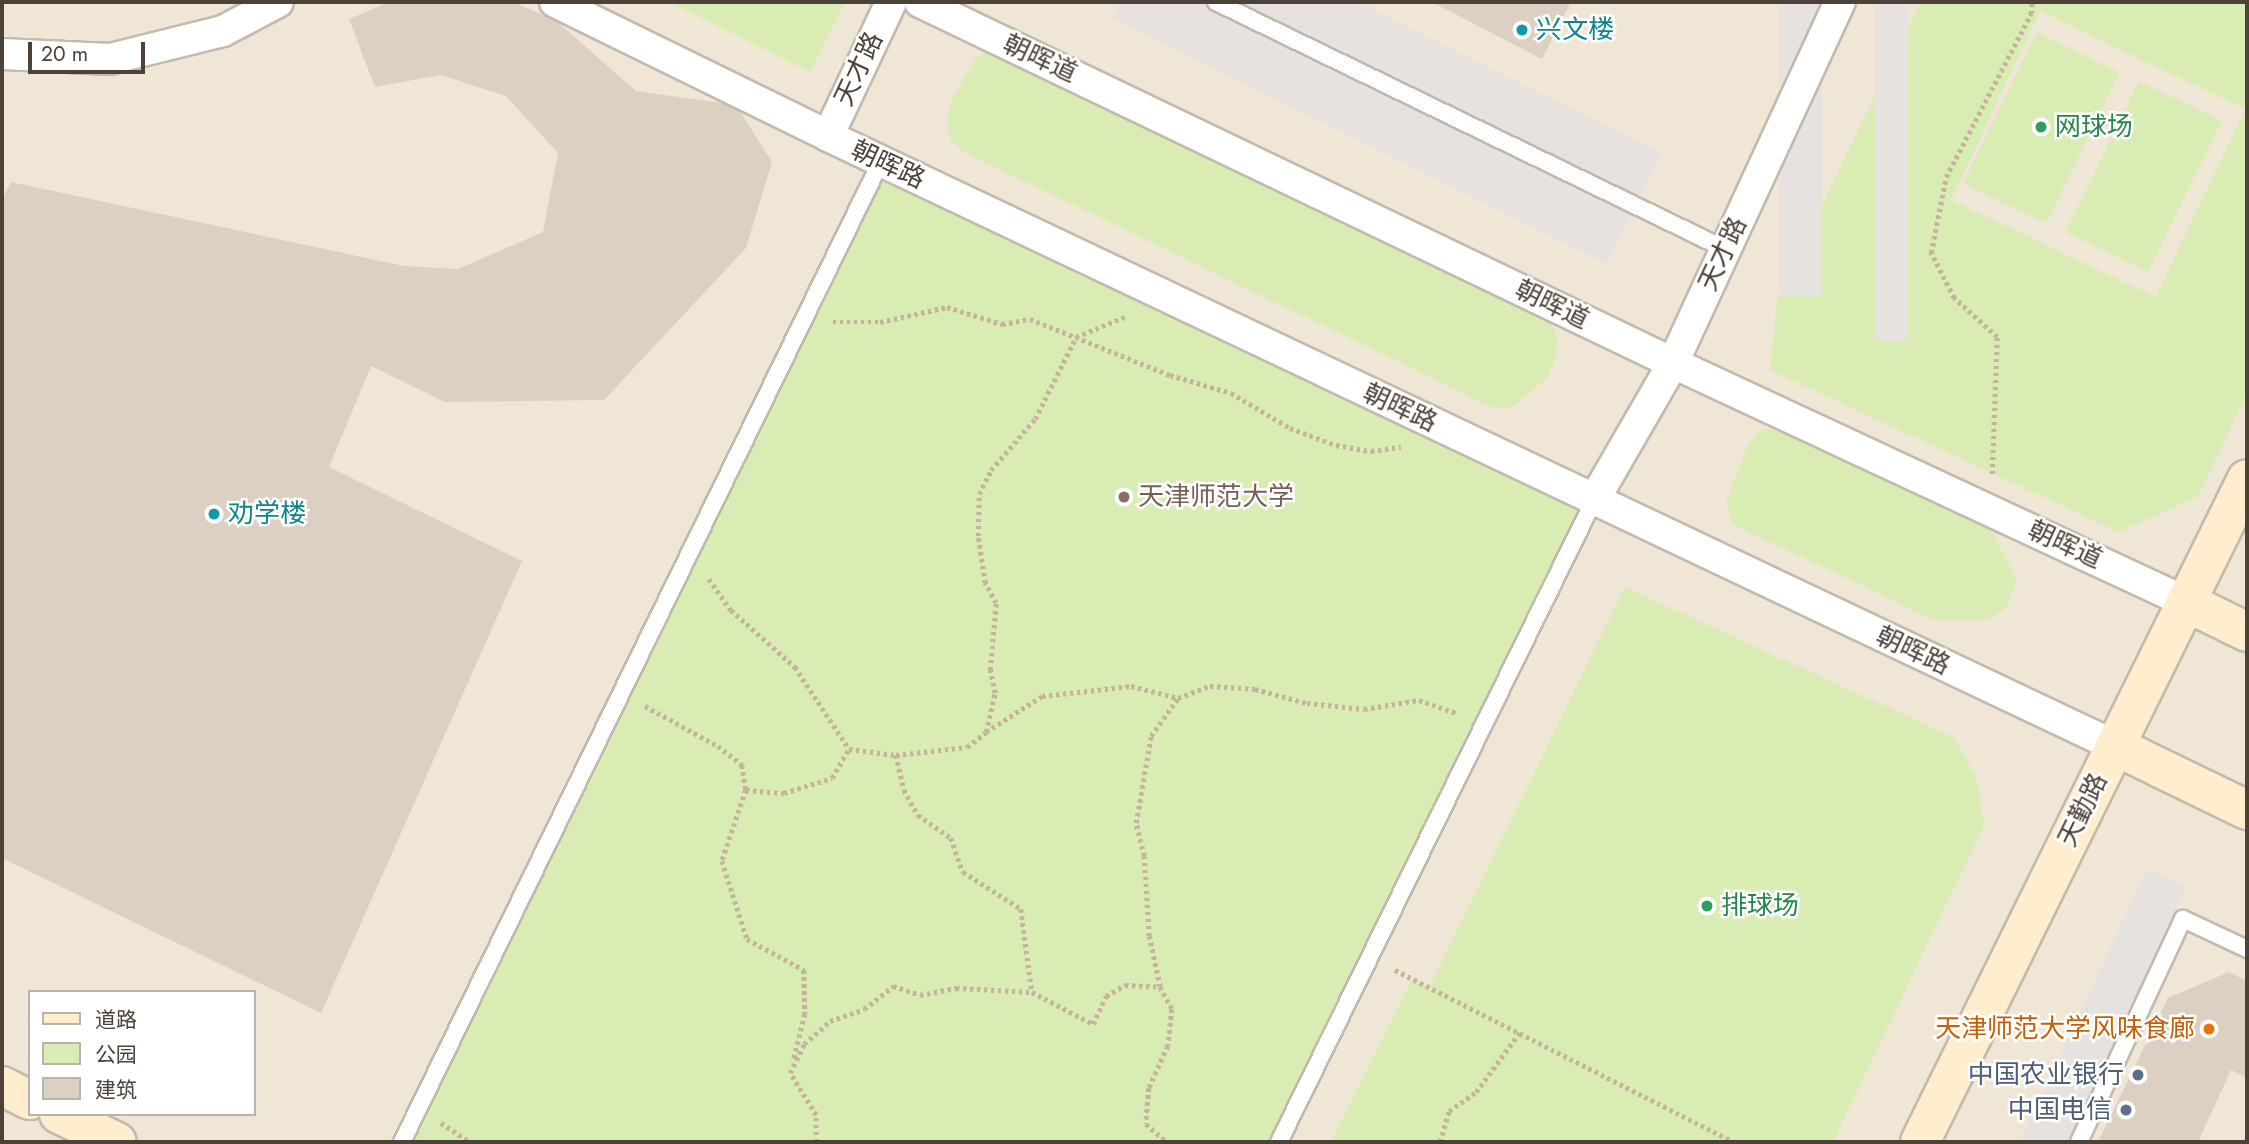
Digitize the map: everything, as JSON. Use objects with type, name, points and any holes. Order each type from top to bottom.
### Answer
[{"type":"street","points":[[2,54],[110,59],[223,31],[278,2]]},
{"type":"street","name":"朝晖路","points":[[555,2],[881,162],[2247,810]]},
{"type":"street","name":"天才路","points":[[828,136],[891,2]]},
{"type":"street","name":"朝晖道","points":[[920,2],[1673,363],[2186,602]]},
{"type":"street","name":"天才路","points":[[1594,500],[1673,363],[1840,2]]},
{"type":"street","name":"天勤路","points":[[1920,1142],[2247,478]]},
{"type":"street","points":[[2186,602],[2247,632]]},
{"type":"street","points":[[2,1086],[28,1099]]},
{"type":"street","points":[[63,1116],[107,1140]]},
{"type":"lane","points":[[1216,2],[1726,249]]},
{"type":"lane","points":[[402,1142],[881,162]]},
{"type":"lane","points":[[1279,1142],[1594,500]]},
{"type":"lane","points":[[2079,1142],[2183,919],[2247,949]]},
{"type":"path","points":[[1995,513],[1989,447],[1998,376],[1997,337],[1954,298],[1931,253],[1946,177],[2031,15],[2032,2]]},
{"type":"path","points":[[986,732],[995,693],[990,670],[996,603],[985,583],[978,536],[979,494],[991,470],[1035,419],[1076,337],[1141,310],[1180,304]]},
{"type":"path","points":[[804,317],[860,324],[947,307],[1002,324],[1030,319],[1231,393],[1290,428],[1336,445],[1371,451],[1408,446]]},
{"type":"path","points":[[690,553],[732,610],[795,667],[849,749],[895,755],[967,747],[1042,696],[1131,686],[1178,698]]},
{"type":"path","points":[[1167,1142],[1146,1124],[1149,1088],[1168,1046],[1172,1009],[1160,987],[1149,936],[1144,856],[1136,823],[1151,736],[1178,698],[1210,686],[1255,689],[1307,703],[1364,709],[1419,699],[1483,722]]},
{"type":"path","points":[[621,693],[718,746],[742,765],[746,790],[722,861],[747,939],[804,970],[805,1014],[790,1073],[816,1115],[816,1142]]},
{"type":"path","points":[[746,790],[785,793],[832,778],[849,749]]},
{"type":"path","points":[[895,755],[904,790],[918,815],[951,838],[963,872],[1021,909],[1032,992]]},
{"type":"path","points":[[1369,957],[1734,1142]]},
{"type":"path","points":[[790,1073],[816,1032],[864,1009],[893,986],[920,996],[956,988],[1032,992],[1093,1024],[1106,996],[1125,985],[1160,987]]},
{"type":"path","points":[[1440,1142],[1449,1111],[1476,1092],[1520,1032]]},
{"type":"shaded area","name":"天津师范大学","points":[[2,2],[2247,2],[2247,1142],[2,1142]]},
{"type":"shaded area","points":[[1121,2],[1357,2],[1661,153],[1606,263],[1112,18]]},
{"type":"shaded area","points":[[1779,2],[1822,2],[1822,296],[1779,296]]},
{"type":"shaded area","points":[[1875,2],[1908,2],[1908,341],[1875,341]]},
{"type":"shaded area","points":[[2147,869],[2186,887],[2067,1142],[2020,1142]]},
{"type":"green space","points":[[669,2],[845,2],[810,72]]},
{"type":"green space","points":[[1921,2],[2247,2],[2247,393],[2198,496],[2119,532],[1770,370],[1778,295]],"holes":[[[2040,11],[2245,109],[2156,297],[1951,200]]]},
{"type":"green space","name":"网球场","points":[[2037,32],[2120,72],[2046,223],[1963,183]]},
{"type":"green space","points":[[991,49],[1534,307],[1550,322],[1557,337],[1556,358],[1547,378],[1511,408],[1494,408],[964,152],[950,140],[947,123],[951,102],[976,57]]},
{"type":"green space","name":"网球场","points":[[2139,81],[2222,121],[2148,272],[2065,232]]},
{"type":"green space","points":[[881,161],[1594,500],[1279,1142],[402,1142]]},
{"type":"green space","points":[[1785,425],[1985,518],[2017,580],[2006,608],[1989,619],[1932,619],[1732,524],[1726,502],[1747,447],[1759,431]]},
{"type":"green space","name":"排球场","points":[[1625,587],[1953,737],[1976,776],[1984,825],[1833,1142],[1331,1142],[1412,979],[1430,986]]},
{"type":"building","name":"劝学楼","points":[[389,2],[512,2],[555,20],[636,91],[736,105],[772,162],[746,248],[604,400],[445,402],[371,366],[329,467],[522,561],[321,1013],[2,858],[2,200],[11,182],[404,266],[458,269],[543,232],[558,153],[506,96],[441,75],[375,87],[349,19]]},
{"type":"building","name":"兴文楼","points":[[1432,2],[1571,2],[1542,59]]},
{"type":"building","points":[[2229,972],[2247,981],[2247,1078],[2231,1070],[2198,1142],[2098,1142],[2168,998]]},
{"type":"place","name":"兴文楼","points":[[1522,30]]},
{"type":"place","name":"网球场","points":[[2041,127]]},
{"type":"place","name":"天津师范大学","points":[[1124,497]]},
{"type":"place","name":"劝学楼","points":[[214,514]]},
{"type":"place","name":"排球场","points":[[1707,906]]},
{"type":"place","name":"天津师范大学风味食廊","points":[[2209,1029]]},
{"type":"place","name":"中国农业银行","points":[[2138,1075]]},
{"type":"place","name":"中国电信","points":[[2126,1110]]}]
